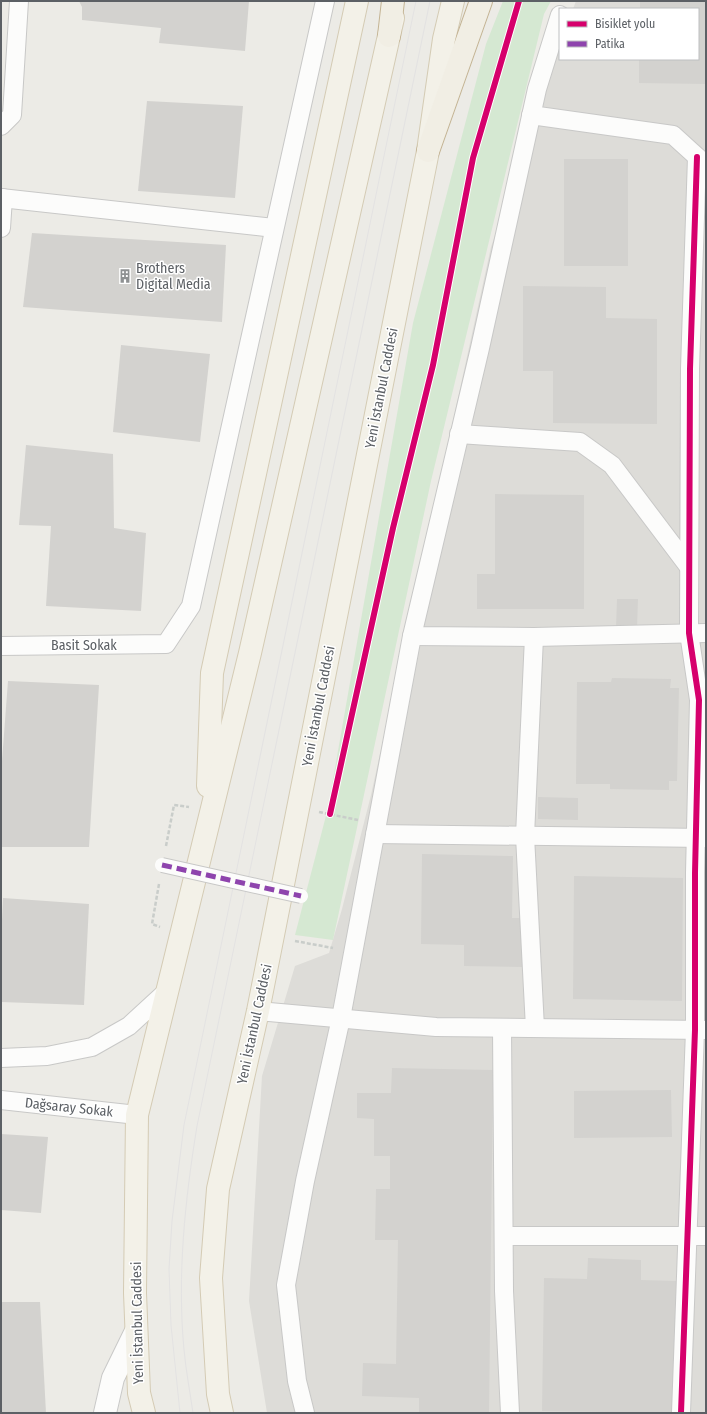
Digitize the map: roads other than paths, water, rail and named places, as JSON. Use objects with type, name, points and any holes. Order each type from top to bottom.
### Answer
[{"type":"highway","points":[[389,36],[393,1]]},
{"type":"highway","points":[[428,151],[481,1]]},
{"type":"main road","name":"Yeni İstanbul Caddesi","points":[[207,832],[212,673],[358,1]]},
{"type":"main road","name":"Yeni İstanbul Caddesi","points":[[144,1413],[139,1393],[135,1293],[137,1115],[250,653],[397,1]]},
{"type":"main road","name":"Yeni İstanbul Caddesi","points":[[222,1413],[218,1394],[211,1278],[218,1189],[258,1011],[428,151],[444,39],[453,1]]},
{"type":"main road","points":[[105,1413],[113,1378],[136,1331]]},
{"type":"street","points":[[1,126],[12,115],[19,1]]},
{"type":"street","points":[[1,228],[2,198],[274,228],[325,1]]},
{"type":"street","points":[[305,1413],[297,1381],[286,1285],[305,1181],[354,952],[412,636],[480,348],[537,88],[559,18]]},
{"type":"street","points":[[531,115],[673,134],[702,161],[690,369],[689,568],[697,633],[699,700],[701,839],[700,1030],[687,1236],[681,1413]]},
{"type":"street","name":"Basit Sokak","points":[[1,646],[166,644],[191,606],[274,228]]},
{"type":"street","points":[[459,434],[580,442],[612,465],[689,568]]},
{"type":"street","points":[[412,636],[534,637],[697,633]]},
{"type":"street","points":[[534,637],[524,836],[535,1028]]},
{"type":"street","points":[[376,829],[524,836],[701,839]]},
{"type":"street","points":[[162,865],[301,896]]},
{"type":"street","points":[[1,1058],[47,1056],[92,1047],[129,1026],[168,992]]},
{"type":"street","points":[[258,1011],[436,1027],[700,1030]]},
{"type":"street","points":[[502,1028],[504,1291],[510,1413]]},
{"type":"street","name":"Dağsaray Sokak","points":[[1,1100],[137,1115]]},
{"type":"street","points":[[504,1236],[706,1236]]},
{"type":"tram line","points":[[180,1413],[171,1325],[169,1269],[172,1221],[184,1125],[416,1]]},
{"type":"tram line","points":[[193,1413],[184,1350],[181,1294],[183,1238],[197,1126],[430,1]]},
{"type":"place","name":"Brothers Digital Media","points":[[125,276]]}]
